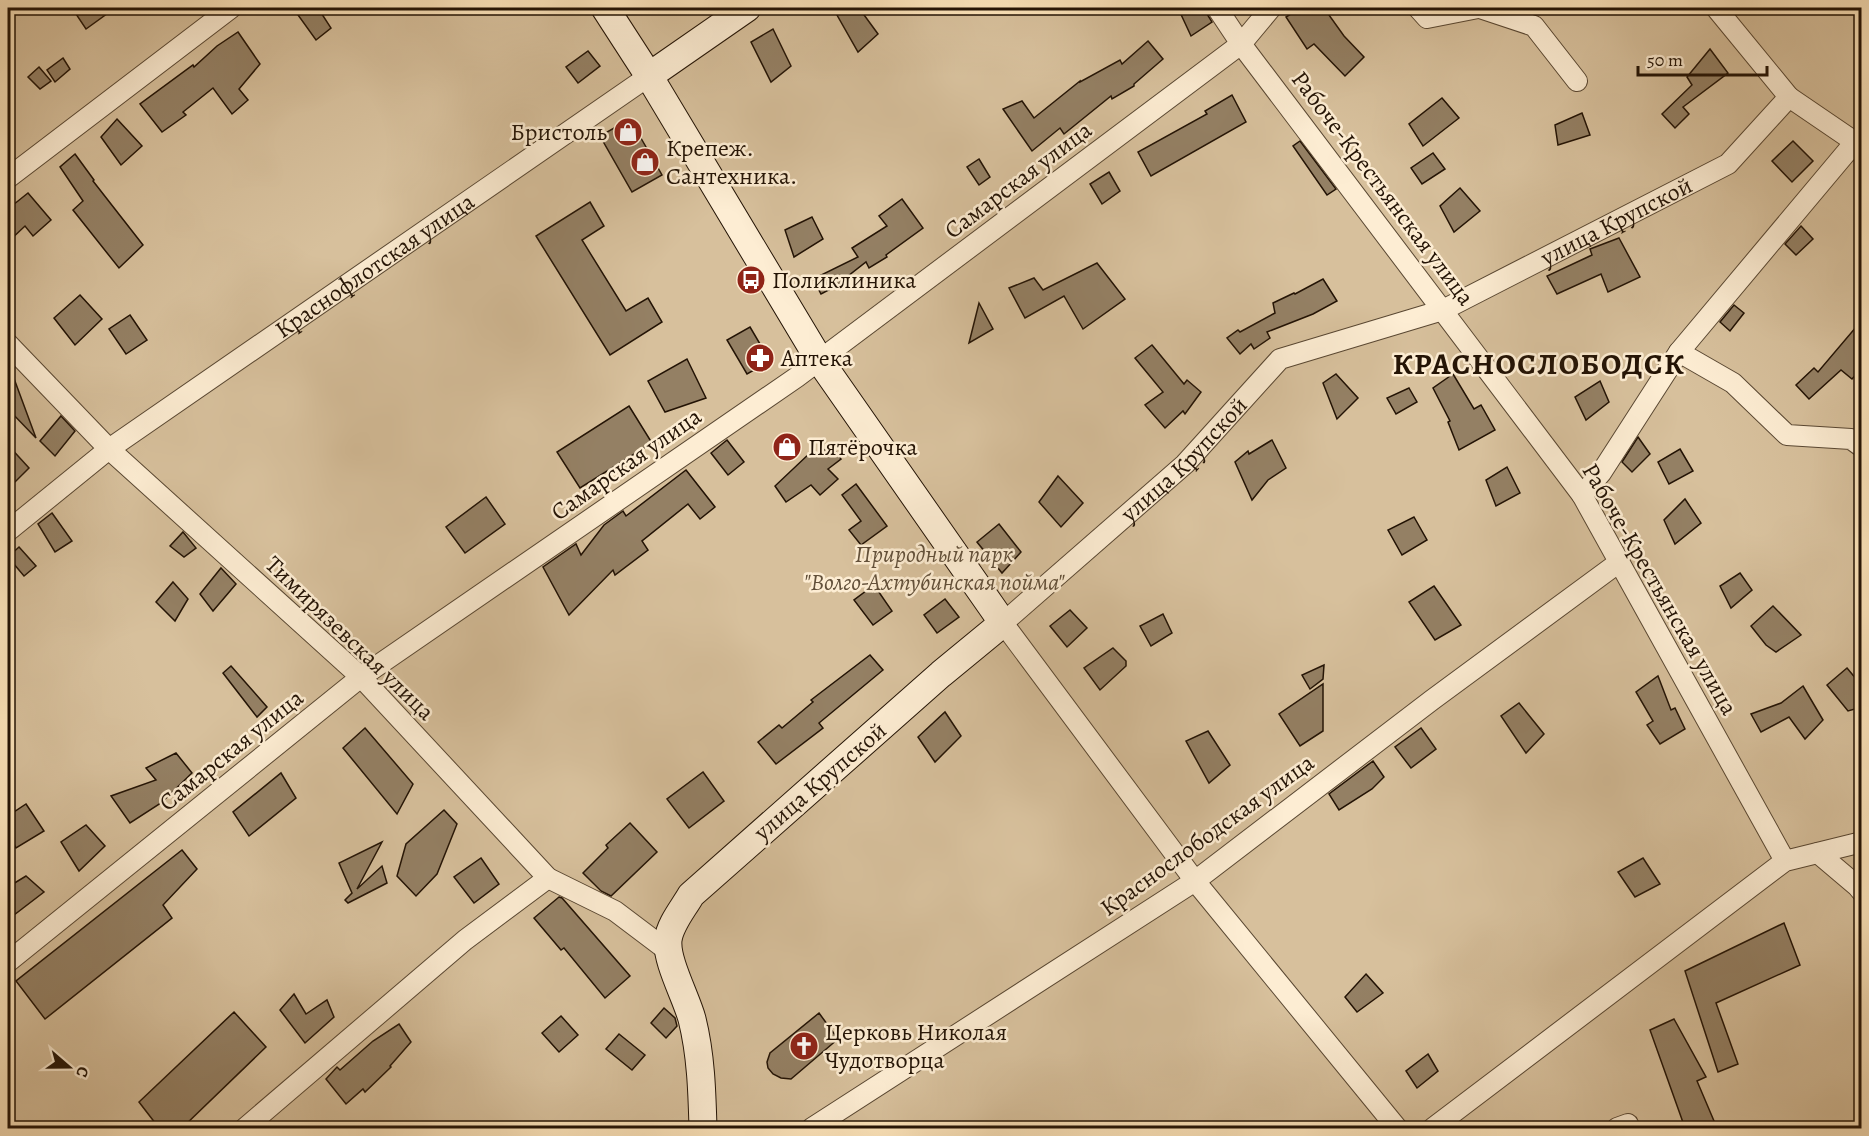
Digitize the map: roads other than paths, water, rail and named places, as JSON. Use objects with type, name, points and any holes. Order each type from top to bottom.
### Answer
[{"type":"street","points":[[8,178],[231,8]]},
{"type":"street","points":[[605,8],[649,76],[820,361],[1003,623],[1195,881],[1397,1128]]},
{"type":"street","name":"Краснофлотская улица","points":[[8,531],[109,449],[747,8]]},
{"type":"street","name":"Рабоче-Крестьянская улица","points":[[1217,8],[1241,44],[1582,495],[1785,861]]},
{"type":"street","name":"Самарская улица","points":[[10,955],[361,677],[820,361],[1241,44],[1271,8]]},
{"type":"street","points":[[1418,8],[1427,18],[1479,8],[1534,26],[1577,81]]},
{"type":"street","points":[[1582,495],[1601,473],[1679,352],[1858,148],[1789,97],[1716,8]]},
{"type":"street","name":"улица Крупской","points":[[668,951],[668,939],[672,927],[691,895],[941,674],[1185,464],[1280,359],[1443,310],[1728,164],[1789,97]]},
{"type":"street","name":"Тимирязевская улица","points":[[8,344],[109,449],[361,677],[548,878],[615,911],[668,951]]},
{"type":"street","points":[[1679,352],[1733,383],[1787,435],[1851,439],[1862,447]]},
{"type":"street","name":"Краснослободская улица","points":[[812,1128],[1195,881],[1432,700],[1618,563]]},
{"type":"street","points":[[1433,1128],[1785,861],[1862,842]]},
{"type":"street","points":[[1818,853],[1862,892]]},
{"type":"street","points":[[245,1128],[465,940],[548,878]]},
{"type":"street","points":[[668,951],[692,1018],[700,1060],[704,1128]]},
{"type":"place","name":"Бристоль","points":[[628,132]]},
{"type":"place","name":"Крепеж. Сантехника.","points":[[645,162]]},
{"type":"place","name":"Поликлиника","points":[[751,280]]},
{"type":"place","name":"Аптека","points":[[760,358]]},
{"type":"place","name":"Пятёрочка","points":[[787,447]]},
{"type":"place","name":"Церковь Николая Чудотворца","points":[[804,1046]]},
{"type":"district","name":"КРАСНОСЛОБОДСК","points":[[1539,364]]},
{"type":"park label","name":"Природный парк \"Волго-Ахтубинская пойма\"","points":[[934,568]]}]
